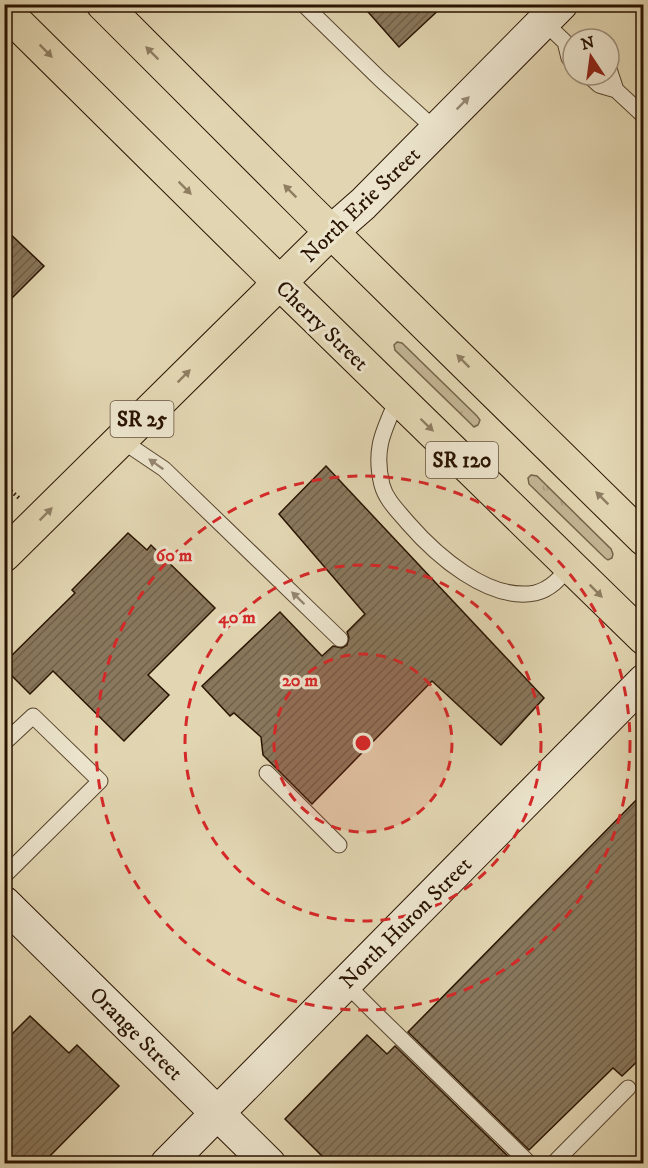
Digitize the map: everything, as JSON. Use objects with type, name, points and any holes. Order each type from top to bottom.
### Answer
[{"type":"main road","points":[[103,4],[331,232]]},
{"type":"main road","name":"Cherry Street","points":[[4,10],[644,639]]},
{"type":"main road","name":"North Erie Street","points":[[4,555],[331,232]]},
{"type":"main road","name":"SR 120","points":[[331,232],[644,539]]},
{"type":"street","name":"North Erie Street","points":[[331,232],[363,204],[436,130],[561,28]]},
{"type":"street","name":"North Huron Street","points":[[167,1164],[644,681]]},
{"type":"street","name":"Orange Street","points":[[4,903],[269,1164]]},
{"type":"lane","points":[[303,4],[436,130]]},
{"type":"lane","points":[[606,87],[616,90],[644,116]]},
{"type":"lane","points":[[398,398],[379,441],[379,467],[383,487],[390,503],[427,545],[484,584],[511,593],[534,593],[552,586],[570,566]]},
{"type":"lane","points":[[121,440],[164,469],[340,639]]},
{"type":"lane","points":[[4,743],[33,716],[100,781],[4,876]]},
{"type":"lane","points":[[267,773],[339,845]]},
{"type":"lane","points":[[345,983],[530,1164]]},
{"type":"lane","points":[[553,1164],[628,1088]]},
{"type":"path","points":[[4,485],[19,498]]},
{"type":"green space","points":[[397,342],[402,343],[477,416],[480,420],[478,425],[474,427],[395,350],[394,345]]},
{"type":"green space","points":[[531,475],[537,476],[611,549],[612,558],[608,560],[605,558],[529,484],[528,478]]},
{"type":"building","points":[[361,4],[445,4],[399,47]]},
{"type":"building","points":[[4,228],[44,266],[4,306]]},
{"type":"building","points":[[326,466],[544,698],[501,745],[432,681],[312,804],[263,755],[261,737],[234,713],[230,716],[202,686],[280,612],[322,656],[333,646],[342,648],[347,645],[349,637],[347,632],[365,614],[279,514]]},
{"type":"building","points":[[128,533],[147,550],[151,545],[215,608],[148,675],[169,695],[124,741],[53,671],[30,694],[4,668],[4,663],[75,593],[72,590]]},
{"type":"building","points":[[644,792],[644,1055],[622,1076],[613,1068],[529,1150],[408,1032]]},
{"type":"building","points":[[30,1016],[69,1053],[77,1045],[119,1086],[42,1164],[4,1164],[4,1042]]},
{"type":"building","points":[[367,1035],[387,1054],[395,1046],[515,1163],[330,1164],[285,1119]]}]
